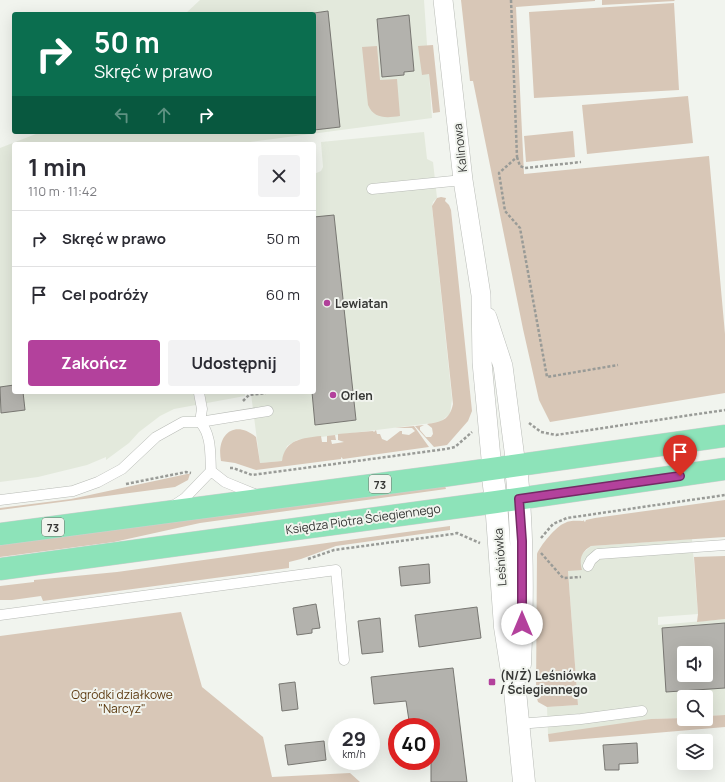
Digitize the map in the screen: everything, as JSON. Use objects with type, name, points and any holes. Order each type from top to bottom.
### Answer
[{"type":"main road","name":"73","points":[[0,534],[516,466],[725,436]]},
{"type":"main road","name":"Księdza Piotra Ściegiennego","points":[[0,569],[519,499],[725,469]]},
{"type":"street","name":"Kalinowa","points":[[443,0],[463,180],[481,295],[482,362],[492,469]]},
{"type":"street","name":"Kalinowa","points":[[481,295],[503,366],[519,499]]},
{"type":"street","name":"Leśniówka","points":[[492,469],[496,502],[505,627],[518,720],[524,782]]},
{"type":"street","name":"Leśniówka","points":[[518,720],[522,624],[522,541],[519,499]]},
{"type":"lane","points":[[372,189],[463,180]]},
{"type":"lane","points":[[199,394],[202,409],[200,422],[204,427],[207,436],[211,471],[225,482],[267,499]]},
{"type":"lane","points":[[0,500],[73,491],[98,482],[122,469],[156,437],[183,422],[200,422],[268,411]]},
{"type":"lane","points":[[162,513],[185,498],[211,471]]},
{"type":"lane","points":[[588,566],[590,560],[598,554],[725,545]]},
{"type":"lane","points":[[0,615],[336,570],[344,660]]},
{"type":"lane","points":[[518,720],[581,720],[642,711]]},
{"type":"path","points":[[511,0],[517,157],[520,166],[525,168],[581,162]]},
{"type":"path","points":[[517,157],[499,173],[505,210],[520,228],[547,377],[618,365]]},
{"type":"path","points":[[510,424],[526,421],[541,432],[556,435],[725,410]]},
{"type":"path","points":[[98,482],[108,487],[186,472],[196,473],[233,468],[252,475],[446,449],[455,447],[470,432],[488,427]]},
{"type":"path","points":[[540,552],[563,578],[583,576]]},
{"type":"shaded area","points":[[200,0],[424,0],[432,118],[316,133],[316,12],[187,12]]},
{"type":"shaded area","points":[[424,132],[427,159],[433,162],[437,198],[433,202],[432,207],[452,399],[450,414],[440,422],[297,440],[287,446],[282,461],[260,463],[251,394],[316,394],[316,173],[321,171],[323,167],[321,142]]},
{"type":"shaded area","points":[[36,134],[311,134],[250,142],[15,142]]},
{"type":"shaded area","points":[[12,143],[12,394],[245,394],[245,396],[174,409],[160,416],[139,432],[129,443],[106,460],[106,457],[87,465],[38,477],[0,482],[0,148]]},
{"type":"shaded area","points":[[692,539],[698,614],[658,617],[658,625],[725,619],[725,715],[713,716],[713,690],[677,690],[677,718],[651,719],[631,727],[548,734],[547,707],[578,705],[568,571],[580,564],[581,555],[591,546]]},
{"type":"green space","points":[[461,0],[595,0],[516,7],[524,174],[709,156],[725,334],[725,393],[550,422],[539,400],[523,329],[473,81],[470,81]]},
{"type":"green space","points":[[602,0],[674,0],[675,1],[602,5]]},
{"type":"green space","points":[[674,3],[679,90],[534,98],[529,12]]},
{"type":"green space","points":[[433,45],[440,112],[433,113],[429,74],[422,75],[418,46]]},
{"type":"green space","points":[[377,46],[380,80],[397,79],[400,116],[385,117],[377,115],[368,105],[362,47]]},
{"type":"green space","points":[[688,96],[693,143],[587,154],[582,105]]},
{"type":"green space","points":[[573,131],[575,157],[526,162],[524,136]]},
{"type":"green space","points":[[437,198],[446,198],[445,201],[451,210],[472,411],[468,421],[447,445],[434,447],[415,426],[424,425],[420,427],[420,430],[426,437],[431,437],[433,434],[432,428],[427,424],[441,421],[447,417],[450,414],[453,404],[432,206]]},
{"type":"green space","points":[[414,426],[429,447],[343,459],[341,457],[341,459],[256,470],[235,463],[221,461],[221,444],[228,432],[234,430],[248,432],[256,437],[260,463],[282,461],[287,448],[296,441],[302,439],[321,436],[322,442],[327,442],[327,436],[335,435],[336,440],[331,440],[332,444],[344,442],[338,440],[338,434],[374,432],[376,430],[377,434],[380,434],[382,439],[387,441],[400,431],[402,431],[402,434],[409,435],[415,431],[412,428],[395,428]]},
{"type":"green space","points":[[190,474],[188,480],[175,487],[0,510],[0,508],[71,499]]},
{"type":"green space","points":[[445,486],[446,489],[200,523],[114,542],[0,557],[0,545]]},
{"type":"green space","points":[[725,500],[725,537],[591,546],[583,553],[581,559],[582,570],[568,571],[578,705],[547,707],[538,702],[536,695],[537,554],[553,532],[561,525],[569,521],[583,520],[585,522],[586,520],[595,518]]},
{"type":"green space","points":[[450,526],[450,530],[336,546],[289,562],[289,568],[43,601],[41,596],[0,600],[0,586],[34,582],[34,580],[117,572]]},
{"type":"green space","points":[[725,556],[725,619],[697,622],[698,614],[694,557]]},
{"type":"green space","name":"Ogródki działkowe \"Narcyz\"","points":[[181,612],[202,687],[263,737],[272,777],[350,773],[360,782],[0,782],[0,636]]},
{"type":"green space","points":[[725,715],[725,727],[549,742],[548,734],[651,719],[677,718],[677,726],[713,726],[713,716]]},
{"type":"building","points":[[328,11],[340,127],[316,130],[316,13]]},
{"type":"building","points":[[409,15],[414,71],[404,72],[404,75],[382,77],[377,19]]},
{"type":"building","points":[[334,215],[356,420],[315,425],[312,394],[316,394],[316,217]]},
{"type":"building","points":[[12,385],[12,394],[23,394],[25,410],[1,413],[0,387]]},
{"type":"building","points":[[429,564],[430,583],[401,586],[399,567]]},
{"type":"building","points":[[316,604],[320,628],[312,629],[312,633],[297,635],[293,608]]},
{"type":"building","points":[[477,607],[481,638],[419,647],[415,615]]},
{"type":"building","points":[[380,618],[383,652],[362,654],[358,621]]},
{"type":"building","points":[[725,623],[725,688],[677,690],[677,691],[666,692],[662,628]]},
{"type":"building","points":[[453,668],[467,782],[431,782],[431,770],[440,770],[440,718],[409,718],[406,701],[374,704],[371,677]]},
{"type":"building","points":[[295,682],[298,709],[282,711],[279,684]]},
{"type":"building","points":[[324,741],[326,760],[288,765],[285,745]]},
{"type":"building","points":[[637,743],[638,763],[619,764],[619,770],[605,770],[603,745]]},
{"type":"place","name":"Lewiatan","points":[[327,303]]},
{"type":"place","name":"Orlen","points":[[333,395]]},
{"type":"place","name":"(N/Ż) Leśniówka / Ściegiennego","points":[[492,682]]},
{"type":"route","points":[[522,624],[522,541],[519,499],[680,476]]}]
